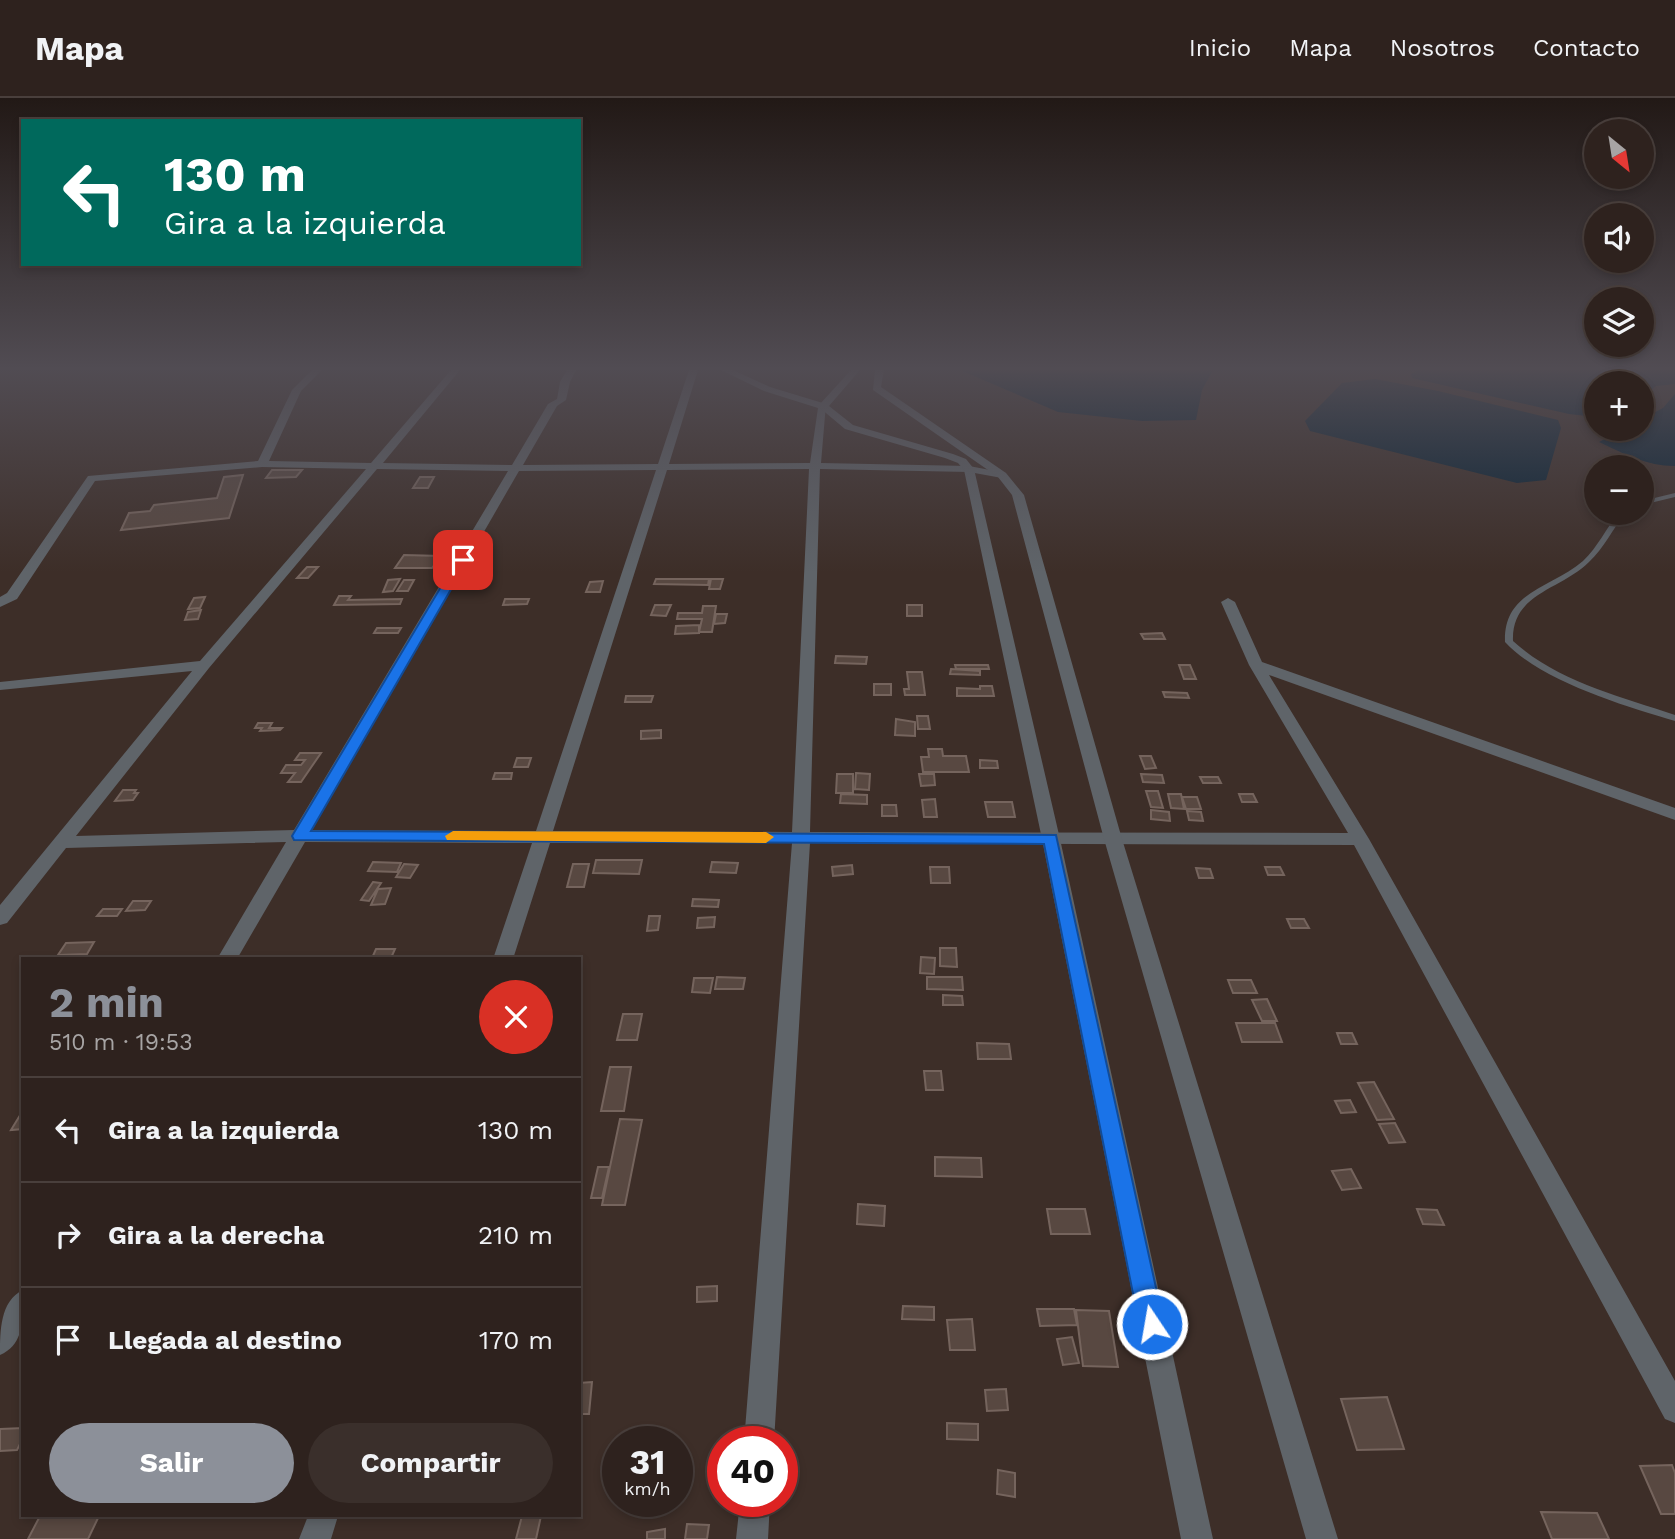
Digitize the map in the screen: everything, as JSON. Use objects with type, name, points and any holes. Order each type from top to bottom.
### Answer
[{"type":"street","points":[[262,464],[275,437]]},
{"type":"street","points":[[0,918],[204,665],[400,437]]},
{"type":"street","points":[[228,957],[534,437]]},
{"type":"street","points":[[504,957],[672,437]]},
{"type":"street","points":[[760,1426],[801,838],[815,466],[819,437]]},
{"type":"street","points":[[884,437],[949,456],[962,461],[969,469],[1051,839],[1197,1539]]},
{"type":"street","points":[[947,437],[1002,475],[1018,495],[1113,839],[1322,1539]]},
{"type":"street","points":[[0,603],[12,596],[92,478],[262,464],[517,468],[815,466],[969,469],[1002,475]]},
{"type":"street","points":[[1228,602],[1256,665],[1360,839],[1675,1409]]},
{"type":"street","points":[[0,686],[204,665]]},
{"type":"street","points":[[1256,665],[1675,814]]},
{"type":"street","points":[[61,842],[300,836],[1360,839]]},
{"type":"street","points":[[0,1341],[21,1306]]},
{"type":"street","points":[[315,1539],[323,1517]]},
{"type":"street","points":[[752,1539],[754,1517]]},
{"type":"lane","points":[[1654,500],[1675,495]]},
{"type":"lane","points":[[1613,525],[1583,565],[1519,606],[1508,624],[1509,642],[1525,658],[1555,673],[1675,718]]},
{"type":"water","points":[[1335,437],[1558,437],[1546,480],[1517,483]]},
{"type":"water","points":[[1654,437],[1675,437],[1675,466],[1654,463],[1654,455],[1627,455],[1599,442],[1654,441]]},
{"type":"building","points":[[272,470],[302,470],[296,477],[266,478]]},
{"type":"building","points":[[243,475],[229,518],[121,530],[129,513],[150,511],[154,505],[217,498],[224,477]]},
{"type":"building","points":[[420,477],[434,477],[428,488],[413,488]]},
{"type":"building","points":[[404,555],[441,556],[432,568],[395,568]]},
{"type":"building","points":[[307,567],[318,567],[308,578],[297,578]]},
{"type":"building","points":[[400,579],[393,591],[383,592],[388,580]]},
{"type":"building","points":[[656,579],[709,579],[708,585],[654,584]]},
{"type":"building","points":[[711,579],[723,579],[720,589],[709,589]]},
{"type":"building","points":[[404,580],[414,580],[408,591],[397,591]]},
{"type":"building","points":[[603,581],[600,592],[586,592],[590,582]]},
{"type":"building","points":[[339,596],[351,596],[348,600],[402,599],[400,604],[334,605]]},
{"type":"building","points":[[205,597],[200,608],[188,609],[194,598]]},
{"type":"building","points":[[505,599],[529,599],[527,604],[503,605]]},
{"type":"building","points":[[655,605],[671,605],[666,616],[651,615]]},
{"type":"building","points":[[907,605],[922,605],[922,616],[907,616]]},
{"type":"building","points":[[703,606],[716,606],[712,632],[699,632],[702,619],[677,619],[678,613],[702,613]]},
{"type":"building","points":[[201,610],[198,619],[185,620],[188,612]]},
{"type":"building","points":[[716,614],[727,614],[725,623],[714,624]]},
{"type":"building","points":[[699,625],[699,633],[675,634],[676,626]]},
{"type":"building","points":[[377,628],[401,628],[398,633],[374,633]]},
{"type":"building","points":[[1162,633],[1165,639],[1144,639],[1141,634]]},
{"type":"building","points":[[836,656],[867,657],[866,664],[835,663]]},
{"type":"building","points":[[955,665],[988,665],[989,669],[956,669]]},
{"type":"building","points":[[1179,665],[1190,665],[1196,679],[1184,679]]},
{"type":"building","points":[[951,669],[980,671],[980,675],[950,674]]},
{"type":"building","points":[[907,672],[922,672],[925,695],[905,695],[904,689],[909,689]]},
{"type":"building","points":[[874,684],[891,684],[891,695],[874,695]]},
{"type":"building","points":[[980,686],[992,686],[994,696],[957,696],[957,688],[980,689]]},
{"type":"building","points":[[1163,692],[1187,693],[1189,698],[1165,697]]},
{"type":"building","points":[[626,696],[653,696],[651,702],[625,702]]},
{"type":"building","points":[[917,716],[928,716],[930,729],[918,729]]},
{"type":"building","points":[[896,719],[915,722],[915,736],[895,735]]},
{"type":"building","points":[[258,723],[272,723],[269,728],[282,728],[260,731],[262,728],[255,728]]},
{"type":"building","points":[[661,730],[661,738],[641,739],[641,731]]},
{"type":"building","points":[[928,749],[942,749],[943,756],[966,756],[969,772],[923,772],[921,757],[929,757]]},
{"type":"building","points":[[300,753],[321,753],[301,782],[288,782],[295,773],[281,773],[286,765],[301,765],[305,760],[295,760]]},
{"type":"building","points":[[1140,756],[1151,756],[1156,768],[1145,769]]},
{"type":"building","points":[[517,758],[531,758],[528,767],[514,767]]},
{"type":"building","points":[[980,760],[997,761],[998,768],[980,768]]},
{"type":"building","points":[[495,773],[512,773],[511,779],[493,779]]},
{"type":"building","points":[[856,773],[870,774],[869,790],[855,789]]},
{"type":"building","points":[[837,774],[853,774],[853,793],[836,793]]},
{"type":"building","points":[[919,774],[934,774],[935,785],[921,786]]},
{"type":"building","points":[[1141,774],[1162,775],[1164,783],[1143,782]]},
{"type":"building","points":[[1200,777],[1218,777],[1221,783],[1203,783]]},
{"type":"building","points":[[123,790],[136,790],[134,793],[138,793],[133,800],[115,801]]},
{"type":"building","points":[[1146,791],[1158,791],[1163,808],[1151,807]]},
{"type":"building","points":[[841,794],[867,795],[867,804],[840,803]]},
{"type":"building","points":[[1168,794],[1181,794],[1184,809],[1171,808]]},
{"type":"building","points":[[1239,794],[1253,794],[1257,802],[1242,802]]},
{"type":"building","points":[[1182,797],[1197,797],[1201,809],[1186,809]]},
{"type":"building","points":[[935,799],[937,817],[924,817],[922,800]]},
{"type":"building","points":[[985,802],[1012,802],[1015,817],[988,817]]},
{"type":"building","points":[[882,805],[896,805],[897,816],[882,816]]},
{"type":"building","points":[[1151,810],[1169,812],[1170,821],[1151,819]]},
{"type":"building","points":[[1187,811],[1201,812],[1203,821],[1189,820]]},
{"type":"building","points":[[596,860],[642,860],[639,874],[593,873]]},
{"type":"building","points":[[373,862],[401,863],[397,872],[368,871]]},
{"type":"building","points":[[712,862],[738,863],[736,873],[710,872]]},
{"type":"building","points":[[404,864],[418,865],[410,878],[396,877]]},
{"type":"building","points":[[573,864],[589,864],[584,887],[567,887]]},
{"type":"building","points":[[852,865],[853,874],[833,876],[832,867]]},
{"type":"building","points":[[930,867],[949,867],[950,883],[931,883]]},
{"type":"building","points":[[1265,867],[1280,867],[1284,875],[1268,875]]},
{"type":"building","points":[[1196,868],[1210,869],[1213,878],[1199,878]]},
{"type":"building","points":[[373,882],[381,883],[369,901],[361,900]]},
{"type":"building","points":[[391,888],[385,904],[371,905],[378,889]]},
{"type":"building","points":[[693,899],[719,900],[718,907],[692,906]]},
{"type":"building","points":[[133,901],[151,901],[145,910],[126,911]]},
{"type":"building","points":[[103,909],[122,909],[117,916],[97,916]]},
{"type":"building","points":[[649,916],[660,916],[658,930],[647,931]]},
{"type":"building","points":[[715,917],[714,927],[697,928],[698,918]]},
{"type":"building","points":[[1287,919],[1304,919],[1309,928],[1291,928]]},
{"type":"building","points":[[94,942],[87,954],[58,955],[66,943]]},
{"type":"building","points":[[940,948],[956,948],[957,967],[940,966]]},
{"type":"building","points":[[376,949],[395,949],[391,957],[372,957]]},
{"type":"building","points":[[921,957],[935,958],[934,974],[920,973]]},
{"type":"building","points":[[717,977],[745,978],[743,989],[715,989]]},
{"type":"building","points":[[927,977],[962,977],[963,990],[927,989]]},
{"type":"building","points":[[694,978],[713,978],[710,993],[692,992]]},
{"type":"building","points":[[1228,980],[1251,980],[1257,993],[1233,993]]},
{"type":"building","points":[[943,995],[962,996],[963,1005],[943,1005]]},
{"type":"building","points":[[1267,999],[1277,1021],[1262,1021],[1252,1000]]},
{"type":"building","points":[[623,1014],[642,1014],[637,1040],[617,1040]]},
{"type":"building","points":[[1236,1023],[1275,1023],[1282,1042],[1242,1042]]},
{"type":"building","points":[[1337,1033],[1352,1033],[1357,1044],[1341,1044]]},
{"type":"building","points":[[977,1043],[1009,1044],[1011,1059],[978,1059]]},
{"type":"building","points":[[610,1067],[631,1067],[624,1111],[601,1111]]},
{"type":"building","points":[[924,1071],[941,1071],[943,1090],[926,1090]]},
{"type":"building","points":[[1374,1082],[1394,1119],[1377,1120],[1358,1083]]},
{"type":"building","points":[[1350,1100],[1356,1112],[1341,1113],[1335,1101]]},
{"type":"building","points":[[21,1114],[21,1129],[11,1130]]},
{"type":"building","points":[[620,1119],[642,1120],[625,1205],[602,1205]]},
{"type":"building","points":[[1395,1123],[1405,1142],[1389,1143],[1379,1124]]},
{"type":"building","points":[[935,1157],[981,1158],[982,1177],[935,1176]]},
{"type":"building","points":[[598,1167],[609,1167],[602,1198],[591,1198]]},
{"type":"building","points":[[1351,1169],[1361,1188],[1342,1190],[1332,1171]]},
{"type":"building","points":[[858,1204],[885,1206],[884,1226],[857,1224]]},
{"type":"building","points":[[1047,1209],[1085,1209],[1090,1234],[1051,1234]]},
{"type":"building","points":[[1417,1209],[1437,1210],[1444,1225],[1423,1224]]},
{"type":"building","points":[[717,1286],[717,1301],[697,1302],[697,1287]]},
{"type":"building","points":[[903,1306],[934,1307],[934,1320],[902,1319]]},
{"type":"building","points":[[1037,1309],[1074,1309],[1077,1325],[1040,1326]]},
{"type":"building","points":[[1076,1310],[1109,1311],[1118,1367],[1083,1366]]},
{"type":"building","points":[[972,1319],[975,1350],[950,1350],[947,1320]]},
{"type":"building","points":[[1072,1337],[1079,1363],[1063,1365],[1057,1339]]},
{"type":"building","points":[[592,1382],[589,1414],[581,1414],[581,1383]]},
{"type":"building","points":[[1006,1389],[1008,1410],[987,1411],[985,1390]]},
{"type":"building","points":[[1387,1397],[1404,1449],[1357,1450],[1341,1399]]},
{"type":"building","points":[[947,1423],[978,1424],[978,1440],[947,1439]]},
{"type":"building","points":[[21,1428],[21,1442],[17,1450],[0,1451],[0,1429]]},
{"type":"building","points":[[1672,1465],[1675,1473],[1675,1514],[1661,1514],[1640,1466]]},
{"type":"building","points":[[998,1470],[1015,1473],[1015,1497],[997,1494]]},
{"type":"building","points":[[1541,1512],[1597,1513],[1609,1539],[1552,1539]]},
{"type":"building","points":[[39,1517],[99,1517],[88,1539],[28,1539]]},
{"type":"building","points":[[522,1517],[541,1517],[536,1539],[516,1539]]},
{"type":"building","points":[[687,1524],[709,1525],[707,1539],[685,1539]]},
{"type":"building","points":[[665,1529],[665,1539],[647,1539],[647,1532]]},
{"type":"slow traffic","points":[[453,836],[766,837]]},
{"type":"route","points":[[463,560],[300,836],[1051,839],[1152,1324]]}]
